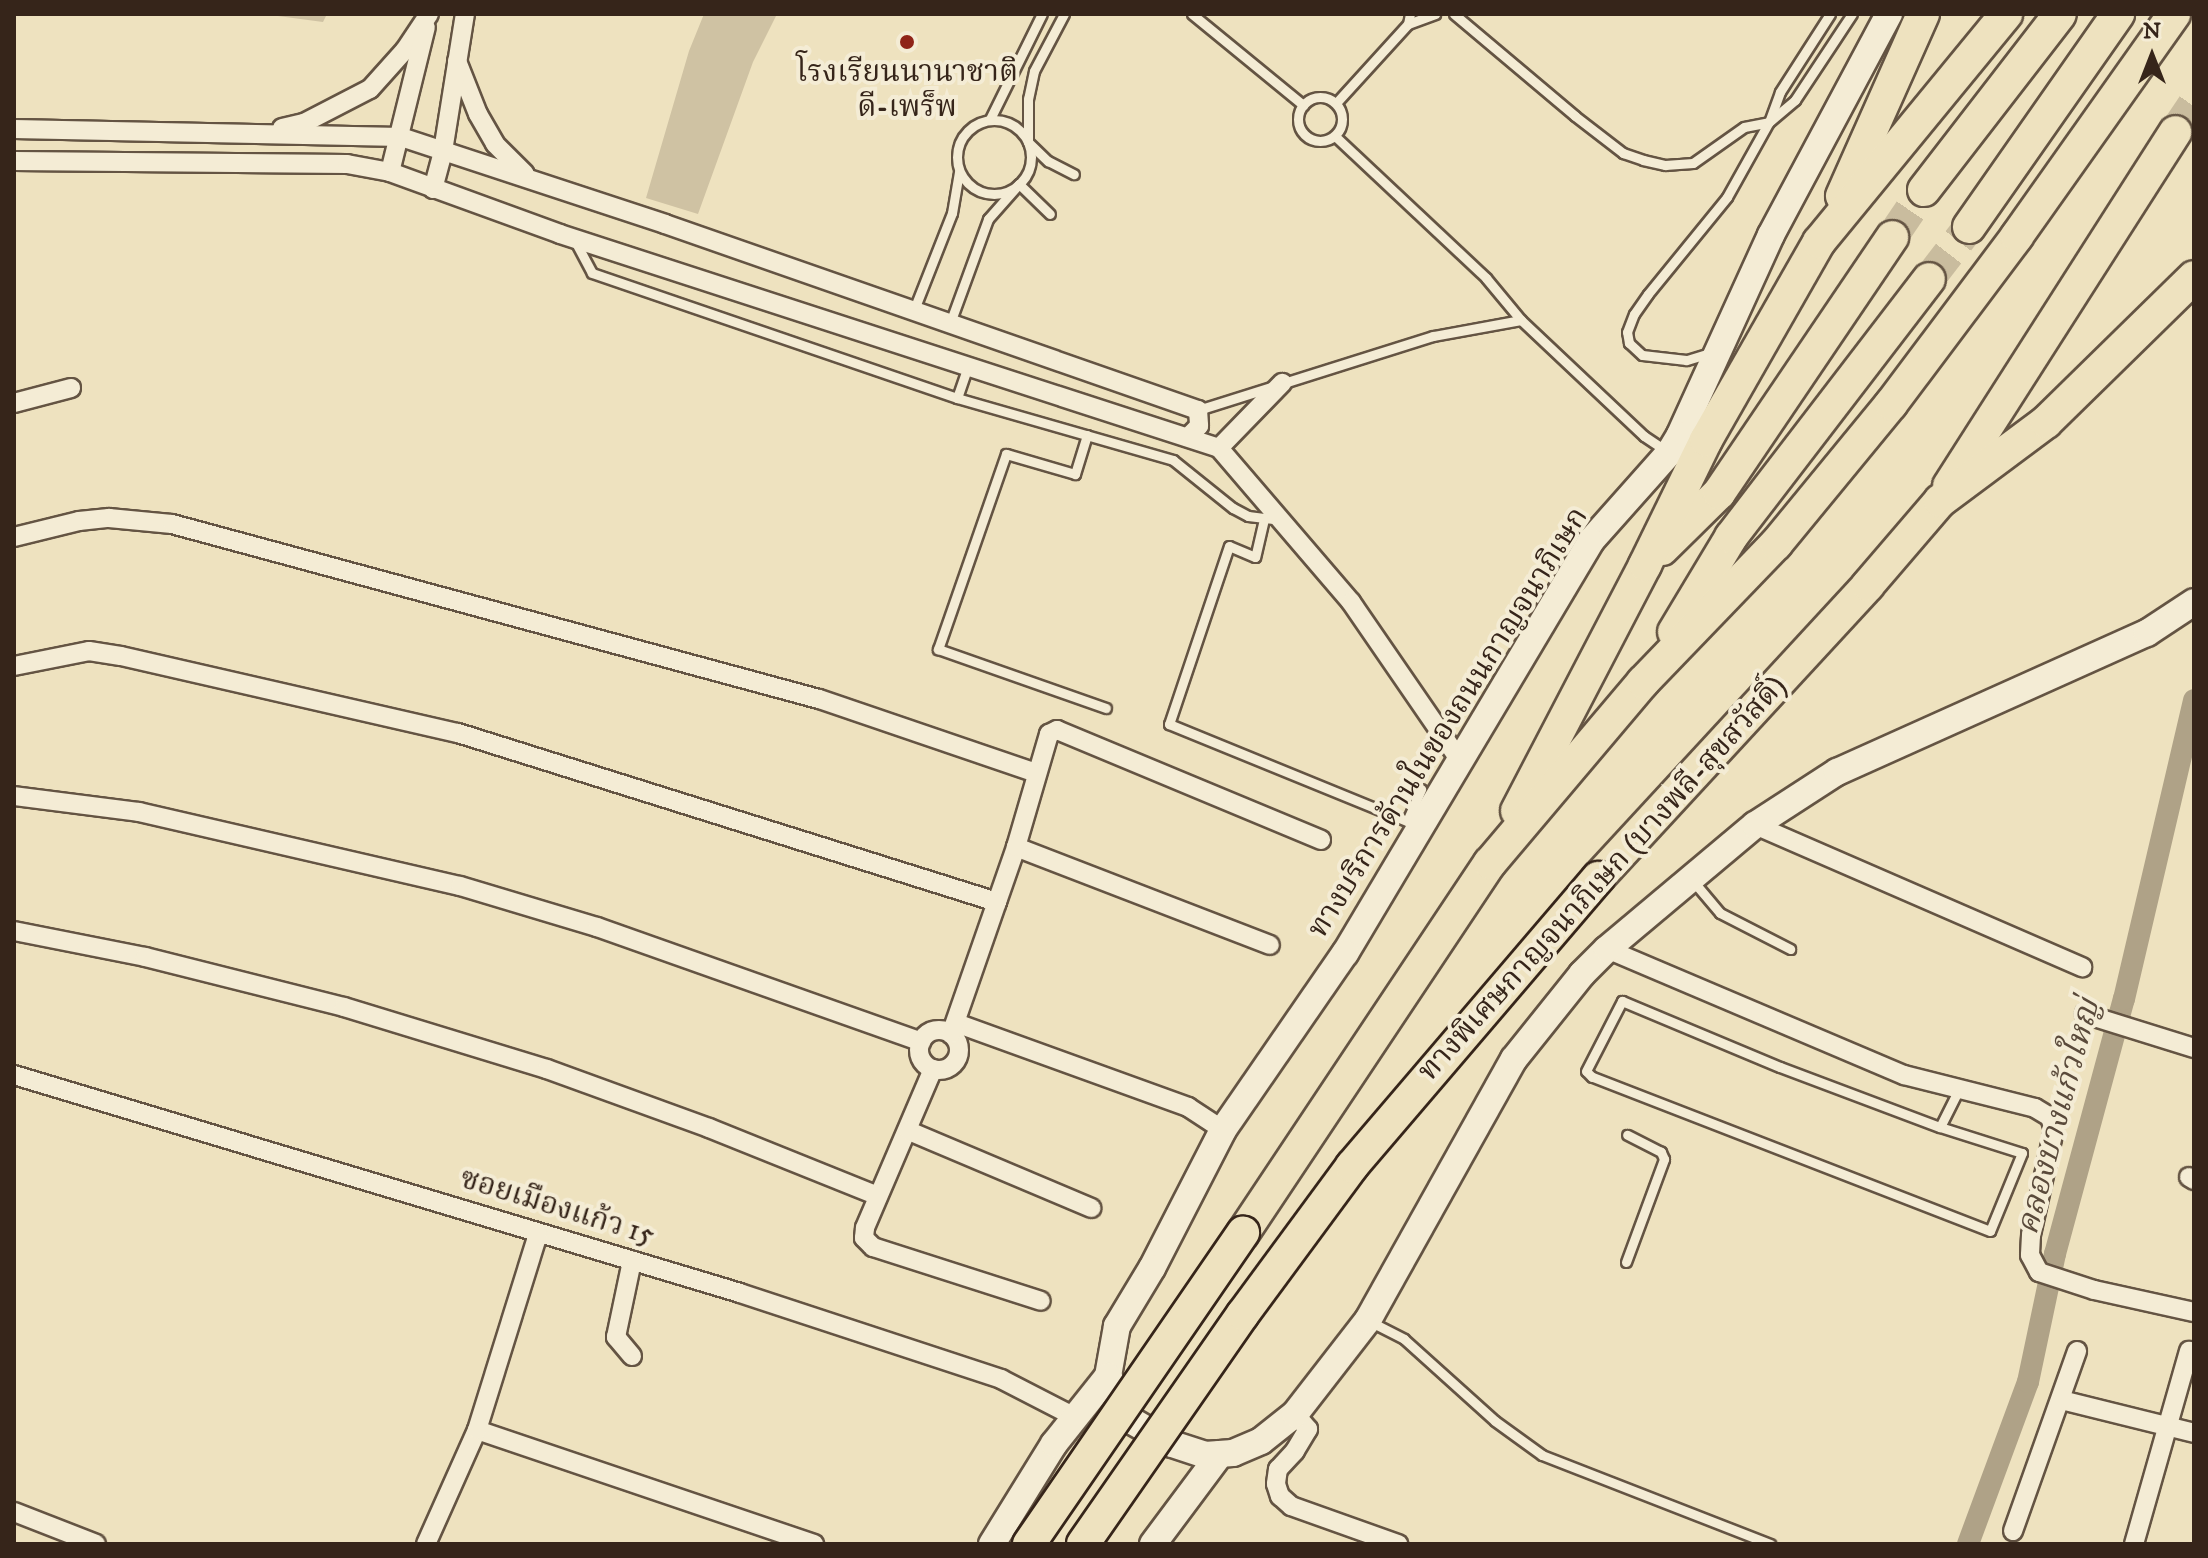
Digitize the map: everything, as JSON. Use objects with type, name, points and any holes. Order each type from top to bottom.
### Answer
[{"type":"highway","points":[[1490,863],[1645,565],[1706,440],[1819,242],[1867,145],[1923,14]]},
{"type":"highway","points":[[1819,242],[2006,14]]},
{"type":"highway","points":[[1924,190],[2060,14]]},
{"type":"highway","points":[[1969,227],[2118,14]]},
{"type":"highway","points":[[1029,1544],[1209,1284],[1465,896],[1643,682],[1776,544],[1891,404],[2017,236],[2174,14]]},
{"type":"highway","points":[[1940,501],[2175,132]]},
{"type":"highway","points":[[1645,565],[1719,493],[1892,237]]},
{"type":"highway","name":"ทางพิเศษกาญจนาภิเษก (บางพลี-สุขสวัสดิ์)","points":[[1083,1544],[1243,1314],[1352,1166],[1598,878],[1868,585],[1940,501],[2046,422],[2194,277]]},
{"type":"highway","points":[[1643,682],[1731,537],[1929,279]]},
{"type":"main road","name":"ทางบริการด้านในของถนนกาญจนาภิเษก","points":[[1108,1376],[1117,1326],[1152,1268],[1223,1130],[1345,953],[1591,541],[1669,453],[1771,235],[1889,14]]},
{"type":"main road","points":[[992,1544],[1075,1417],[1108,1376],[1132,1421],[1172,1444],[1205,1455],[1233,1453],[1261,1441],[1295,1414],[1368,1320],[1514,1059],[1607,949],[1755,825],[1837,772],[2147,633],[2194,602]]},
{"type":"main road","points":[[1153,1544],[1220,1454]]},
{"type":"street","points":[[256,135],[304,123],[370,89],[405,50],[429,14]]},
{"type":"street","points":[[390,172],[429,14]]},
{"type":"street","points":[[433,189],[443,151],[465,14]]},
{"type":"street","points":[[456,58],[478,114],[495,144],[528,177]]},
{"type":"street","points":[[14,129],[401,137],[528,177],[1198,410],[1199,426],[1188,437]]},
{"type":"street","points":[[14,161],[347,164],[390,172],[574,239],[1219,448],[1273,520],[1351,602],[1459,759]]},
{"type":"street","points":[[1219,448],[1282,383]]},
{"type":"street","points":[[14,403],[71,388]]},
{"type":"street","points":[[14,537],[79,521],[109,518],[172,524],[819,699],[1036,773]]},
{"type":"street","points":[[14,666],[89,651],[110,654],[458,733],[997,902]]},
{"type":"street","points":[[933,1069],[951,1066],[957,1059],[953,1029],[1016,847],[1049,734],[1057,730],[1321,840]]},
{"type":"street","points":[[14,796],[139,812],[460,886],[597,927],[921,1042]]},
{"type":"street","points":[[1755,825],[2082,967]]},
{"type":"street","points":[[1016,847],[1270,945]]},
{"type":"street","points":[[14,931],[145,957],[344,1007],[518,1060],[709,1128],[878,1196]]},
{"type":"street","points":[[1607,949],[1904,1075],[2035,1108],[2050,1117],[2054,1130],[2030,1245],[2030,1255],[2039,1272],[2094,1290],[2194,1312]]},
{"type":"street","points":[[2091,1016],[2194,1048]]},
{"type":"street","points":[[933,1069],[921,1058],[921,1042],[934,1031],[953,1029],[1188,1107],[1223,1130]]},
{"type":"street","points":[[933,1069],[909,1131],[878,1196],[864,1238],[873,1247],[1041,1301]]},
{"type":"street","name":"ซอยเมืองแก้ว 15","points":[[14,1075],[740,1293],[1001,1379],[1075,1417]]},
{"type":"street","points":[[909,1131],[1091,1208]]},
{"type":"street","points":[[426,1544],[477,1430],[538,1234]]},
{"type":"street","points":[[632,1261],[616,1337],[632,1356]]},
{"type":"street","points":[[2013,1531],[2077,1351]]},
{"type":"street","points":[[2134,1544],[2170,1427],[2189,1351]]},
{"type":"street","points":[[2061,1400],[2194,1433]]},
{"type":"street","points":[[1295,1414],[1308,1429],[1295,1451],[1278,1469],[1276,1484],[1280,1496],[1291,1506],[1398,1544]]},
{"type":"street","points":[[477,1430],[814,1544]]},
{"type":"street","points":[[14,1512],[96,1544]]},
{"type":"lane","points":[[990,119],[1042,14]]},
{"type":"lane","points":[[949,324],[988,219],[1019,184],[1030,165],[1028,99],[1034,71],[1064,14]]},
{"type":"lane","points":[[1336,103],[1409,19],[1435,14]]},
{"type":"lane","points":[[1454,14],[1623,153],[1665,165],[1693,163],[1744,127],[1769,122],[1795,100],[1852,14]]},
{"type":"lane","points":[[1719,350],[1686,360],[1662,360],[1642,355],[1629,343],[1627,332],[1648,294],[1727,197],[1769,122],[1780,92],[1830,14]]},
{"type":"lane","points":[[1195,15],[1303,105]]},
{"type":"lane","points":[[1323,97],[1336,103],[1343,116],[1335,136],[1322,142],[1302,133],[1297,119],[1303,105],[1323,97]]},
{"type":"lane","points":[[913,312],[952,213],[959,171],[957,148],[969,129],[990,119],[1013,124],[1048,161],[1074,174]]},
{"type":"lane","points":[[1335,136],[1486,278],[1521,320],[1644,436],[1669,453]]},
{"type":"lane","points":[[959,171],[975,189],[986,193],[998,194],[1019,184]]},
{"type":"lane","points":[[1019,184],[1050,214]]},
{"type":"lane","points":[[574,239],[592,273],[957,398],[1173,460],[1193,472],[1233,508],[1273,520],[1255,557],[1229,546],[1169,724],[1407,821],[1421,789]]},
{"type":"lane","points":[[1198,410],[1433,336],[1521,320]]},
{"type":"lane","points":[[957,398],[968,366]]},
{"type":"lane","points":[[1087,435],[1075,474],[1006,454],[938,649],[1106,708]]},
{"type":"lane","points":[[1691,879],[1720,913],[1790,949]]},
{"type":"lane","points":[[1622,1001],[1780,1067],[1940,1127],[2022,1153],[1990,1231],[1592,1077],[1586,1071],[1622,1001]]},
{"type":"lane","points":[[1940,1127],[1958,1091]]},
{"type":"lane","points":[[1626,1262],[1664,1159],[1661,1152],[1627,1135]]},
{"type":"lane","points":[[1368,1320],[1404,1339],[1495,1421],[1542,1455],[1770,1544]]},
{"type":"shaded area","points":[[263,14],[327,14],[323,22]]},
{"type":"shaded area","points":[[704,14],[777,14],[753,62],[698,214],[646,198],[689,51]]},
{"type":"waterway","name":"คลองบางแก้วใหญ่","points":[[1968,1544],[2028,1382],[2055,1254],[2124,999],[2194,700]]},
{"type":"tunnel","points":[[2175,132],[2194,104]]},
{"type":"tunnel","points":[[1892,237],[1924,190]]},
{"type":"tunnel","points":[[1929,279],[1969,227]]},
{"type":"place","name":"โรงเรียนนานาชาติ ดี-เพร็พ","points":[[907,42]]}]
